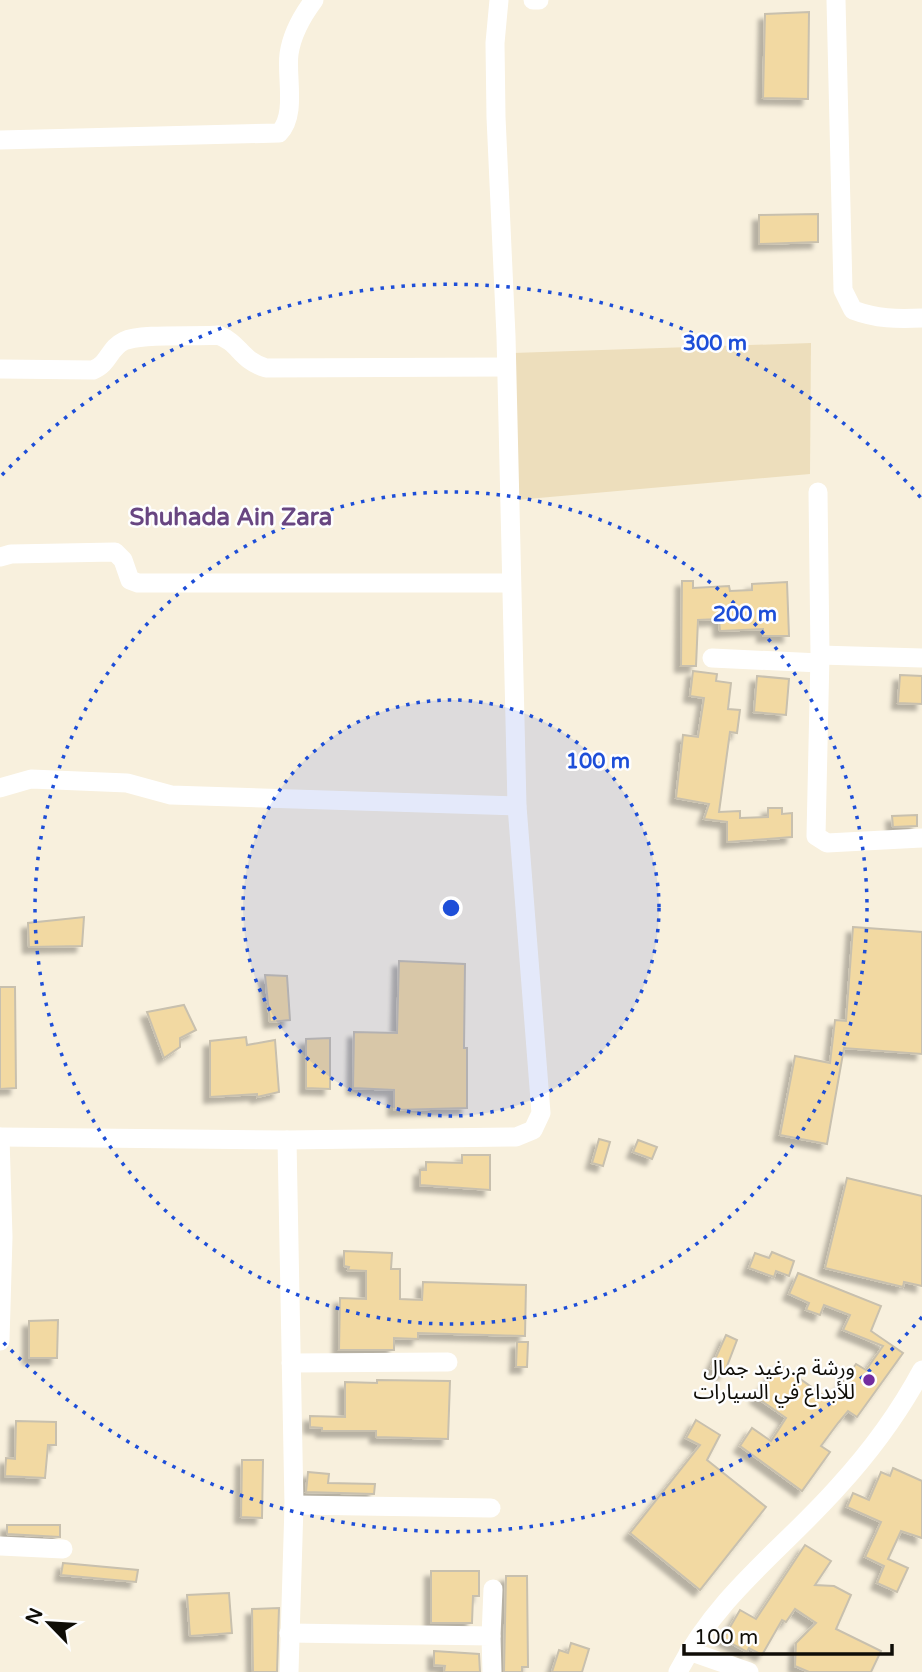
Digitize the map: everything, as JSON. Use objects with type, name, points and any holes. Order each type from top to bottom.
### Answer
[{"type":"street","points":[[0,140],[279,133],[287,121],[291,44],[297,26],[314,0]]},
{"type":"street","points":[[0,1340],[3,1237],[0,1137],[287,1140],[516,1137],[533,1130],[541,1113],[517,806],[506,368],[496,117],[495,43],[499,0]]},
{"type":"street","points":[[533,0],[539,0]]},
{"type":"street","points":[[836,0],[843,290],[853,310],[866,315],[881,319],[922,318]]},
{"type":"street","points":[[0,369],[93,370],[106,364],[113,349],[129,339],[218,335],[228,339],[250,363],[266,368],[506,368]]},
{"type":"street","points":[[818,492],[820,659],[816,836],[827,843],[922,838]]},
{"type":"street","points":[[0,557],[11,554],[115,552],[123,560],[130,580],[138,583],[510,583]]},
{"type":"street","points":[[712,658],[922,658]]},
{"type":"street","points":[[0,788],[31,779],[127,783],[171,795],[517,806]]},
{"type":"street","points":[[287,1140],[294,1506],[289,1672]]},
{"type":"street","points":[[291,1363],[448,1362]]},
{"type":"street","points":[[678,1672],[721,1605],[837,1489],[902,1407],[922,1370]]},
{"type":"street","points":[[902,1407],[922,1413]]},
{"type":"street","points":[[294,1506],[491,1508]]},
{"type":"street","points":[[0,1546],[63,1549]]},
{"type":"street","points":[[492,1672],[493,1589]]},
{"type":"street","points":[[289,1633],[491,1636]]},
{"type":"street","points":[[689,1651],[749,1672]]},
{"type":"shaded area","points":[[811,343],[810,474],[516,500],[513,353]]},
{"type":"building","points":[[809,12],[808,99],[763,98],[765,14]]},
{"type":"building","points":[[818,214],[818,242],[759,244],[759,215]]},
{"type":"building","points":[[682,581],[693,581],[693,588],[729,586],[730,591],[752,590],[752,584],[787,582],[789,636],[763,636],[763,629],[720,631],[719,619],[698,620],[696,666],[681,666]]},
{"type":"building","points":[[693,671],[717,674],[716,681],[731,683],[728,709],[740,710],[737,733],[730,732],[719,812],[740,811],[740,818],[768,817],[768,808],[782,808],[782,814],[792,813],[792,837],[727,842],[727,822],[704,819],[709,804],[676,798],[683,735],[698,737],[704,698],[690,696]]},
{"type":"building","points":[[900,675],[922,676],[922,704],[898,703]]},
{"type":"building","points":[[757,676],[789,679],[786,715],[754,712]]},
{"type":"building","points":[[917,815],[917,826],[893,827],[892,816]]},
{"type":"building","points":[[84,917],[82,946],[29,947],[28,923]]},
{"type":"building","points":[[853,927],[922,932],[922,1054],[844,1048],[827,1144],[780,1135],[795,1056],[830,1063],[835,1020],[846,1021]]},
{"type":"building","points":[[399,961],[465,964],[464,1048],[467,1048],[467,1108],[394,1110],[394,1090],[353,1088],[354,1032],[397,1033]]},
{"type":"building","points":[[265,975],[287,976],[290,1020],[270,1022]]},
{"type":"building","points":[[0,987],[15,987],[16,1088],[0,1089]]},
{"type":"building","points":[[184,1005],[196,1030],[180,1038],[180,1047],[164,1058],[147,1012]]},
{"type":"building","points":[[246,1037],[247,1045],[275,1040],[279,1092],[257,1097],[257,1094],[210,1097],[210,1041]]},
{"type":"building","points":[[330,1038],[330,1089],[306,1088],[306,1039]]},
{"type":"building","points":[[599,1139],[610,1142],[603,1166],[592,1163]]},
{"type":"building","points":[[638,1140],[657,1147],[652,1159],[633,1152]]},
{"type":"building","points":[[462,1155],[490,1155],[490,1190],[420,1185],[420,1170],[426,1170],[426,1162],[462,1163]]},
{"type":"building","points":[[847,1178],[922,1196],[922,1286],[904,1282],[903,1287],[825,1268]]},
{"type":"building","points":[[344,1251],[392,1253],[391,1269],[400,1269],[400,1299],[422,1300],[423,1282],[526,1285],[525,1336],[418,1333],[418,1339],[394,1338],[394,1350],[339,1350],[340,1298],[366,1299],[366,1271],[348,1270],[349,1267],[344,1266]]},
{"type":"building","points":[[772,1252],[794,1261],[789,1276],[776,1271],[774,1277],[749,1268],[755,1253],[769,1258]]},
{"type":"building","points":[[798,1273],[881,1306],[871,1331],[903,1353],[857,1417],[848,1411],[821,1446],[830,1452],[802,1491],[740,1446],[752,1428],[771,1441],[786,1418],[756,1397],[779,1364],[830,1400],[856,1364],[866,1370],[883,1346],[843,1330],[850,1315],[824,1305],[820,1315],[806,1310],[809,1303],[789,1294]]},
{"type":"building","points":[[58,1320],[57,1358],[29,1358],[29,1321]]},
{"type":"building","points":[[726,1335],[737,1340],[724,1374],[711,1368]]},
{"type":"building","points":[[517,1342],[528,1342],[527,1367],[516,1367]]},
{"type":"building","points":[[377,1380],[450,1381],[448,1439],[376,1437],[376,1431],[322,1431],[322,1428],[310,1427],[310,1416],[345,1417],[345,1382],[377,1383]]},
{"type":"building","points":[[696,1420],[720,1435],[707,1460],[766,1507],[700,1590],[630,1533],[700,1445],[686,1438]]},
{"type":"building","points":[[16,1421],[56,1422],[56,1445],[48,1445],[45,1478],[5,1476],[6,1458],[15,1459]]},
{"type":"building","points":[[242,1460],[263,1460],[262,1518],[241,1517]]},
{"type":"building","points":[[893,1468],[922,1481],[922,1538],[901,1531],[888,1559],[908,1568],[897,1592],[877,1583],[884,1566],[865,1557],[881,1522],[847,1507],[853,1493],[869,1500],[881,1472],[890,1476]]},
{"type":"building","points":[[308,1472],[329,1474],[328,1483],[375,1484],[374,1494],[306,1492]]},
{"type":"building","points":[[7,1525],[60,1525],[60,1537],[7,1534]]},
{"type":"building","points":[[805,1545],[831,1561],[815,1585],[834,1586],[851,1595],[836,1629],[881,1651],[871,1672],[809,1672],[795,1666],[796,1643],[816,1623],[795,1609],[786,1622],[782,1620],[762,1655],[749,1648],[747,1652],[723,1639],[740,1610],[756,1619]]},
{"type":"building","points":[[63,1563],[138,1570],[136,1582],[61,1575]]},
{"type":"building","points":[[431,1571],[479,1571],[479,1596],[473,1596],[472,1623],[431,1623]]},
{"type":"building","points":[[506,1576],[527,1576],[528,1667],[522,1667],[522,1672],[504,1672]]},
{"type":"building","points":[[229,1593],[232,1633],[190,1636],[187,1595]]},
{"type":"building","points":[[279,1608],[277,1672],[253,1672],[252,1609]]},
{"type":"building","points":[[571,1643],[589,1649],[582,1672],[552,1672],[559,1650],[568,1653]]},
{"type":"building","points":[[434,1651],[479,1654],[480,1672],[444,1672],[445,1666],[434,1665]]},
{"type":"place","name":"ورشة م.رغيد جمال للأبداع في السيارات","points":[[869,1380]]},
{"type":"district","name":"Shuhada Ain Zara","points":[[231,517]]}]
